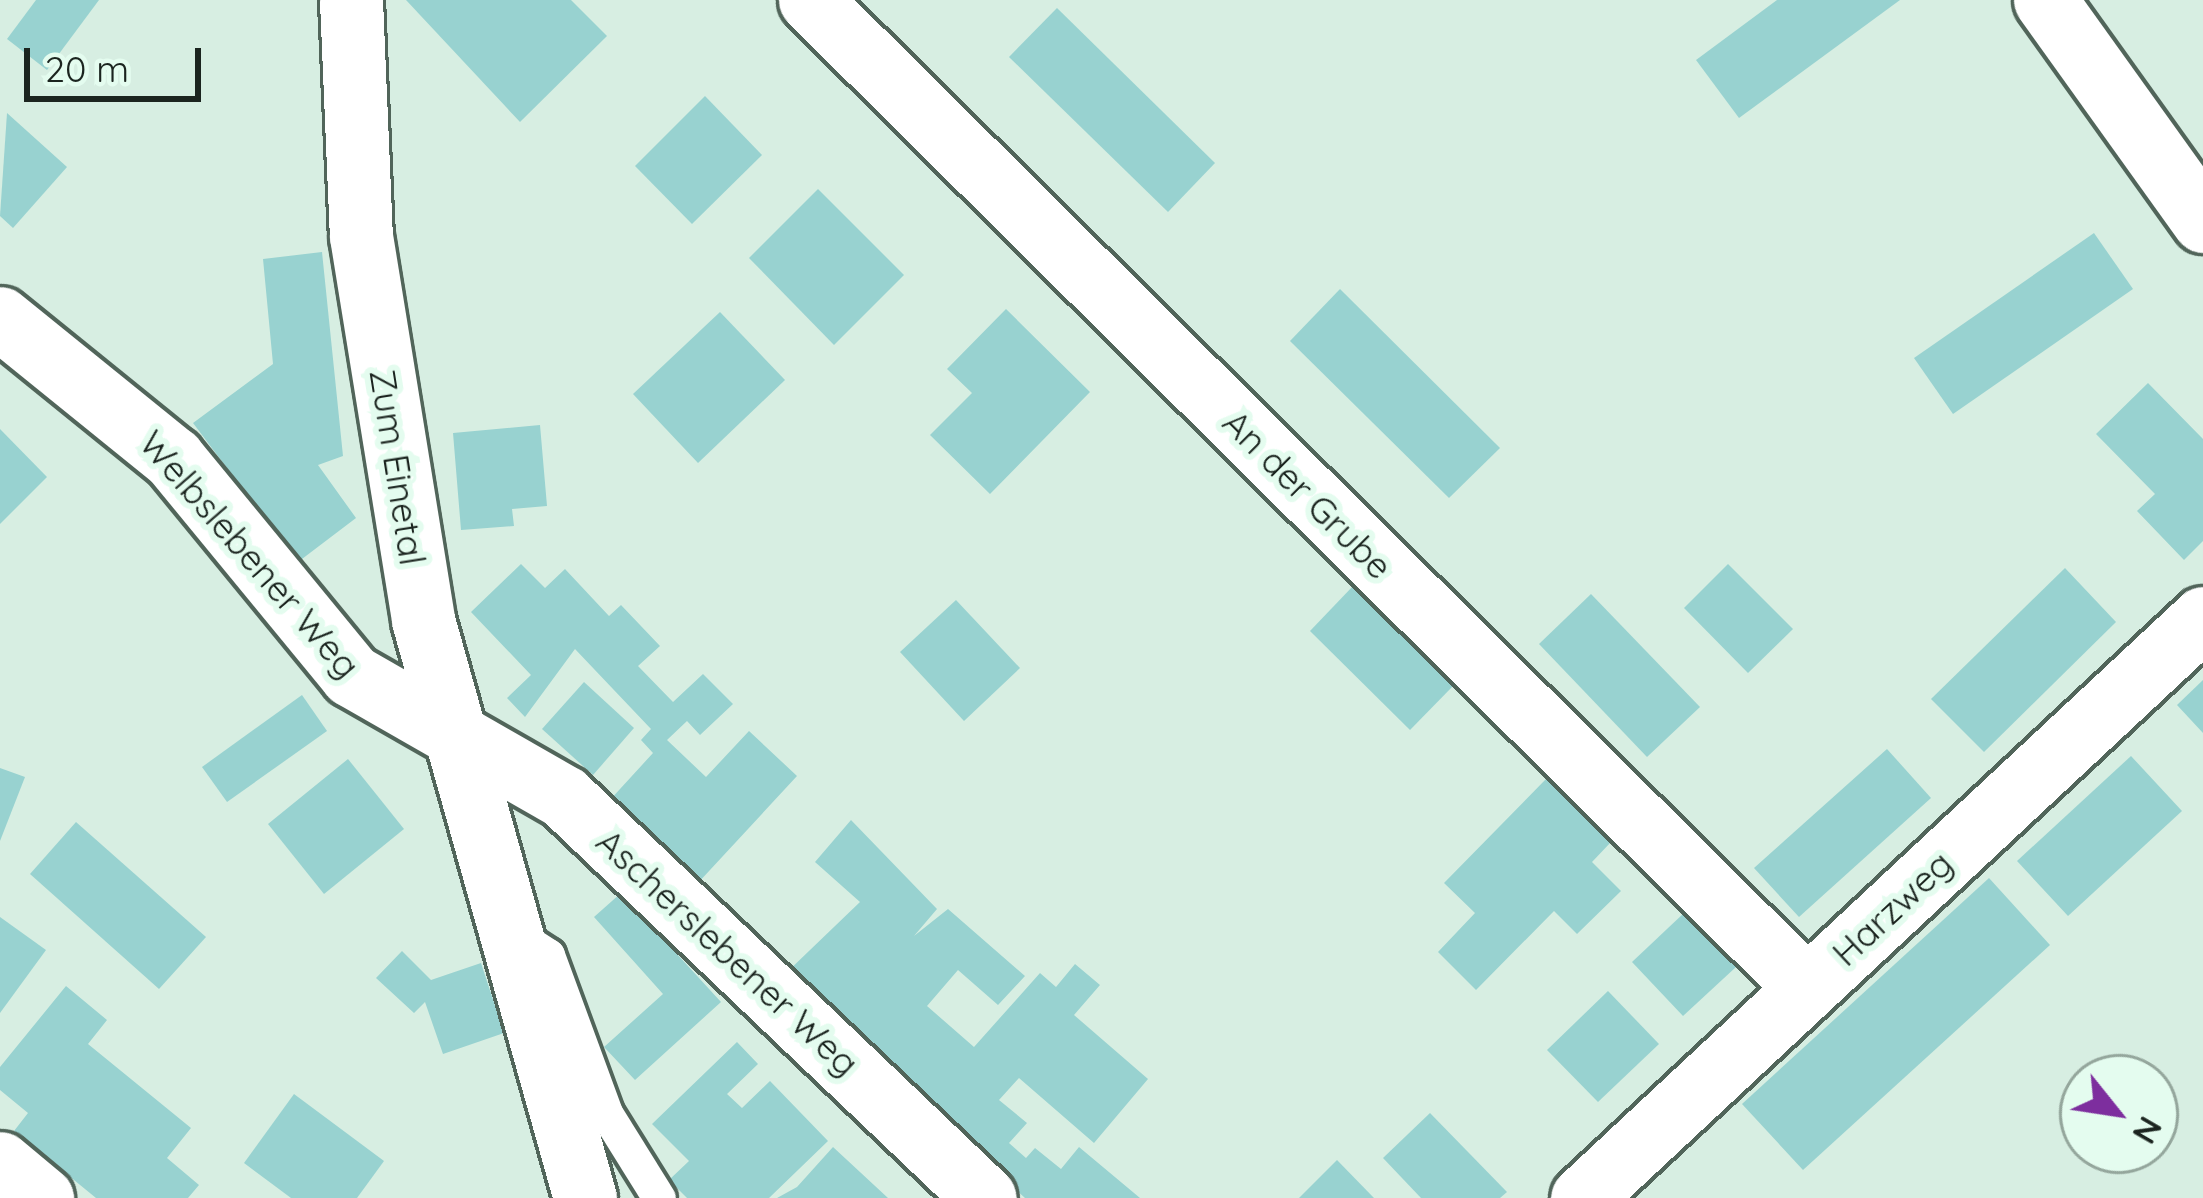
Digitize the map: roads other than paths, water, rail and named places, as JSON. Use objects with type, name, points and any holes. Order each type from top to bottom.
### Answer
[{"type":"street","name":"Zum Einetal","points":[[351,0],[361,236],[450,736],[585,1198]]},
{"type":"street","name":"An der Grube","points":[[810,0],[1806,987]]},
{"type":"street","points":[[2045,0],[2203,221]]},
{"type":"street","name":"Welbslebener Weg","points":[[0,318],[173,458],[351,675],[450,736]]},
{"type":"street","name":"Harzweg","points":[[1582,1198],[2203,618]]},
{"type":"street","name":"Ascherslebener Weg","points":[[450,736],[564,797],[985,1198]]},
{"type":"street","points":[[0,1162],[42,1198]]},
{"type":"lane","points":[[503,926],[548,956],[606,1113],[658,1198]]}]
